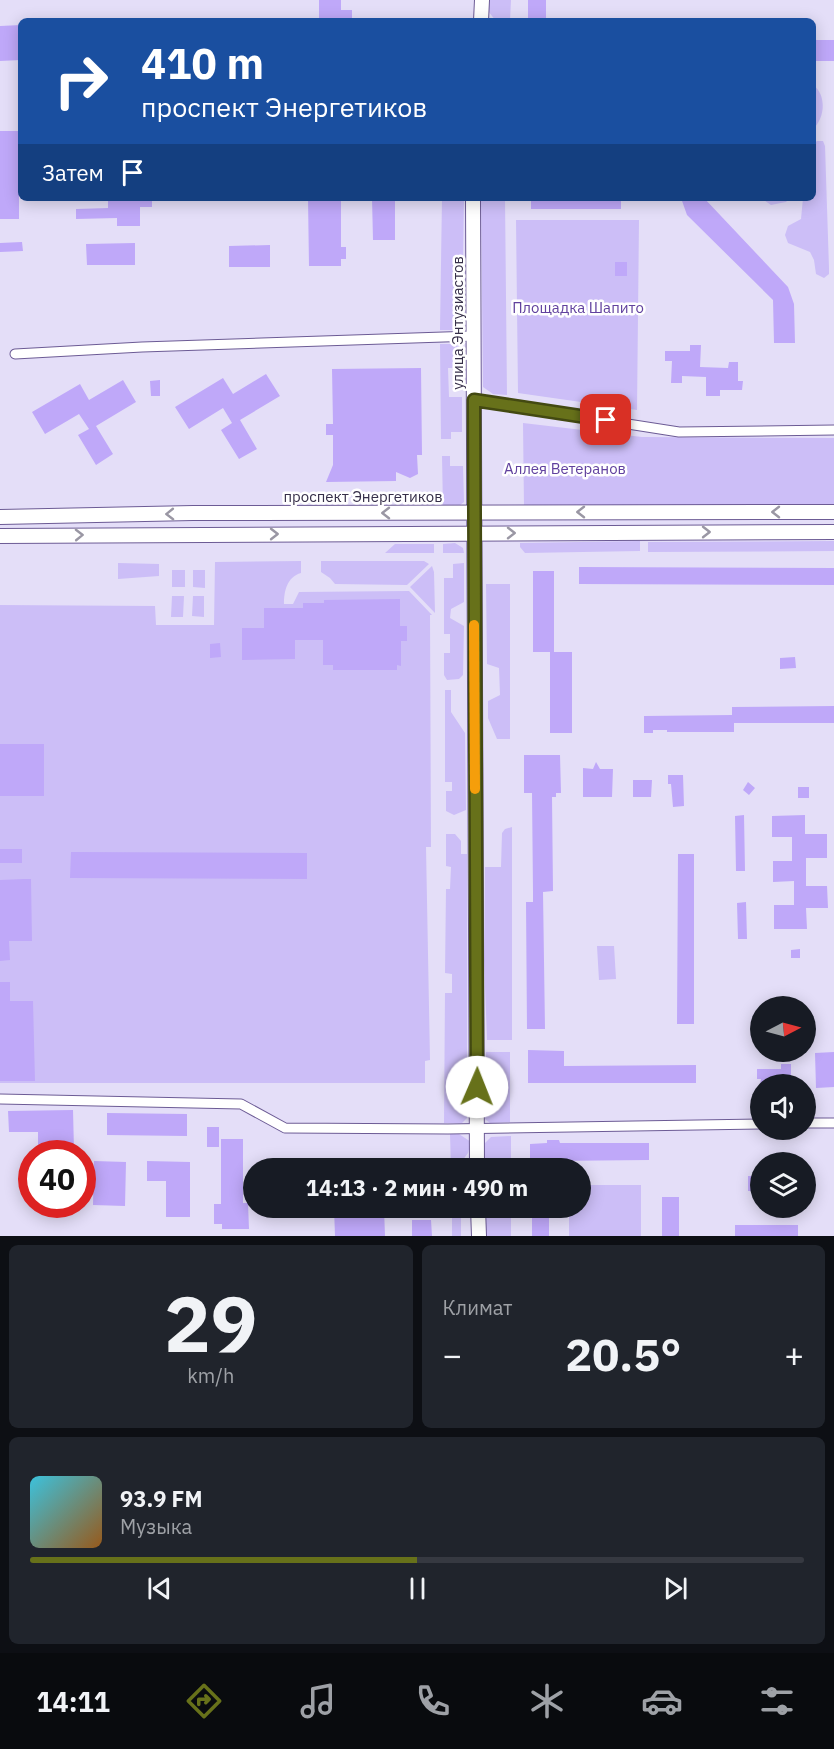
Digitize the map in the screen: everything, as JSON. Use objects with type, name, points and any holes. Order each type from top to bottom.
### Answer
[{"type":"main road","points":[[481,18],[482,0]]},
{"type":"main road","name":"улица Энтузиастов","points":[[473,201],[477,1158]]},
{"type":"main road","name":"проспект Энергетиков","points":[[0,517],[193,513],[834,512]]},
{"type":"main road","points":[[193,513],[195,534]]},
{"type":"main road","points":[[113,535],[114,515]]},
{"type":"main road","points":[[51,516],[51,536]]},
{"type":"main road","points":[[0,536],[834,532]]},
{"type":"main road","points":[[478,1218],[478,1236]]},
{"type":"street","points":[[15,354],[142,346],[474,336]]},
{"type":"street","points":[[474,400],[679,432],[834,430]]},
{"type":"street","points":[[0,1099],[241,1104],[285,1128],[476,1129],[750,1124]]},
{"type":"street","points":[[816,1123],[834,1123]]},
{"type":"green space","points":[[489,0],[511,0],[510,18],[494,18],[488,11]]},
{"type":"green space","points":[[816,87],[821,95],[823,107],[817,124]]},
{"type":"green space","points":[[823,141],[825,146],[829,274],[824,278],[816,274],[810,252],[788,243],[785,235],[788,226],[801,219],[803,201],[816,201],[816,142]]},
{"type":"green space","points":[[442,201],[464,201],[462,323],[457,330],[440,330]]},
{"type":"green space","points":[[481,201],[505,201],[507,395],[493,394],[483,387]]},
{"type":"green space","points":[[765,201],[787,201],[786,202],[771,205]]},
{"type":"green space","name":"Площадка Шапито","points":[[516,220],[639,220],[637,410],[518,393]]},
{"type":"green space","points":[[440,344],[455,344],[462,351],[463,368],[448,368],[449,397],[462,397],[462,432],[451,432],[451,439],[441,439]]},
{"type":"green space","name":"Аллея Ветеранов","points":[[523,423],[642,437],[834,438],[834,506],[524,508]]},
{"type":"green space","points":[[442,456],[450,456],[450,466],[463,466],[464,502],[456,508],[443,508]]},
{"type":"green space","points":[[640,541],[640,551],[525,553],[520,547],[520,543]]},
{"type":"green space","points":[[834,541],[834,551],[648,552],[648,542]]},
{"type":"green space","points":[[455,543],[463,548],[464,553],[443,553],[443,544]]},
{"type":"green space","points":[[395,544],[434,544],[434,553],[385,553]]},
{"type":"green space","points":[[301,561],[301,573],[289,581],[284,604],[293,604],[299,592],[409,591],[432,615],[430,615],[431,847],[426,847],[430,1060],[425,1061],[425,1083],[0,1083],[0,605],[155,606],[156,625],[214,625],[215,562]]},
{"type":"green space","points":[[321,561],[424,561],[429,564],[407,585],[335,584],[321,572]]},
{"type":"green space","points":[[118,563],[159,564],[159,576],[118,579]]},
{"type":"green space","points":[[464,563],[464,602],[451,609],[450,618],[464,626],[463,675],[459,679],[447,680],[444,675],[444,653],[450,653],[450,634],[444,634],[444,578],[453,578],[453,564]]},
{"type":"green space","points":[[432,566],[434,572],[435,613],[410,587]]},
{"type":"green space","points":[[172,570],[185,570],[185,587],[172,587]]},
{"type":"green space","points":[[193,570],[205,570],[205,588],[193,587]]},
{"type":"green space","points":[[486,584],[510,584],[510,739],[497,739],[488,718],[488,701],[500,695],[499,668],[487,664]]},
{"type":"green space","points":[[172,596],[184,596],[183,617],[171,617]]},
{"type":"green space","points":[[193,596],[204,596],[204,617],[192,616]]},
{"type":"green space","points":[[445,690],[451,690],[451,712],[465,733],[466,810],[454,815],[446,811],[446,791],[452,791],[452,782],[445,782]]},
{"type":"green space","points":[[512,827],[512,1040],[487,1040],[484,960],[485,867],[501,867],[502,833],[505,829]]},
{"type":"green space","points":[[446,834],[455,834],[461,841],[461,854],[467,854],[467,1118],[462,1123],[444,1123],[445,993],[452,993],[452,974],[445,973],[446,889],[450,889],[451,867],[446,866]]},
{"type":"green space","points":[[597,946],[614,946],[616,979],[599,980]]},
{"type":"green space","points":[[486,1052],[510,1052],[510,1122],[490,1123],[485,1119]]},
{"type":"green space","points":[[450,1134],[459,1134],[471,1142],[464,1158],[451,1158]]},
{"type":"green space","points":[[511,1136],[511,1158],[485,1158],[485,1143],[491,1137]]},
{"type":"green space","points":[[591,1185],[641,1185],[641,1236],[569,1236],[569,1218],[591,1218]]},
{"type":"green space","points":[[452,1218],[461,1218],[461,1236],[452,1236]]},
{"type":"green space","points":[[485,1218],[511,1218],[511,1236],[486,1236]]},
{"type":"building","points":[[319,0],[341,0],[341,10],[352,10],[352,18],[319,18]]},
{"type":"building","points":[[528,0],[546,0],[546,18],[528,18]]},
{"type":"building","points":[[18,25],[18,60],[0,61],[0,26]]},
{"type":"building","points":[[816,40],[834,40],[834,61],[816,61]]},
{"type":"building","points":[[0,131],[18,131],[19,219],[0,219]]},
{"type":"building","points":[[108,201],[152,201],[152,207],[140,207],[140,226],[117,226],[117,218],[76,219],[76,209],[108,208]]},
{"type":"building","points":[[308,201],[341,201],[341,247],[346,247],[346,259],[341,259],[341,266],[309,266]]},
{"type":"building","points":[[372,201],[395,201],[395,240],[373,240]]},
{"type":"building","points":[[531,201],[621,201],[621,209],[531,209]]},
{"type":"building","points":[[682,201],[707,201],[788,287],[794,304],[795,343],[774,343],[773,300],[687,215]]},
{"type":"building","points":[[22,242],[23,251],[0,252],[0,243]]},
{"type":"building","points":[[135,243],[135,265],[87,265],[86,244]]},
{"type":"building","points":[[270,245],[270,267],[229,267],[229,246]]},
{"type":"building","points":[[615,262],[627,262],[627,276],[615,276]]},
{"type":"building","points":[[690,345],[701,345],[700,367],[728,368],[729,362],[738,362],[738,381],[743,381],[742,390],[720,390],[720,396],[706,396],[706,377],[682,376],[682,383],[671,383],[672,361],[665,361],[665,351],[690,351]]},
{"type":"building","points":[[421,368],[422,455],[417,455],[418,474],[410,478],[396,472],[396,481],[326,482],[333,465],[333,435],[326,435],[326,424],[333,424],[332,369]]},
{"type":"building","points":[[266,374],[280,396],[240,420],[257,449],[239,459],[221,430],[232,423],[223,408],[189,429],[175,407],[223,378],[233,394]]},
{"type":"building","points":[[123,380],[136,402],[96,426],[113,454],[96,465],[78,435],[89,429],[79,414],[45,434],[32,412],[80,384],[89,400]]},
{"type":"building","points":[[160,380],[160,396],[151,396],[150,381]]},
{"type":"building","points":[[579,567],[834,568],[834,585],[579,584]]},
{"type":"building","points":[[533,571],[554,571],[554,652],[533,652]]},
{"type":"building","points":[[400,599],[400,626],[407,626],[407,641],[401,641],[401,666],[397,665],[397,670],[333,670],[333,665],[323,665],[323,640],[295,640],[295,659],[242,660],[242,628],[264,628],[264,608],[303,608],[303,603],[324,603],[324,600]]},
{"type":"building","points":[[220,643],[221,657],[210,658],[210,644]]},
{"type":"building","points":[[550,652],[572,652],[572,733],[550,733]]},
{"type":"building","points":[[795,657],[796,668],[780,669],[780,658]]},
{"type":"building","points":[[834,706],[834,723],[734,723],[734,732],[653,730],[653,733],[644,733],[644,716],[732,715],[732,707]]},
{"type":"building","points":[[0,744],[44,744],[44,796],[0,796]]},
{"type":"building","points":[[524,755],[560,755],[561,793],[556,793],[556,797],[552,797],[553,891],[543,892],[545,1029],[527,1029],[526,902],[533,902],[532,793],[524,793]]},
{"type":"building","points":[[596,762],[600,769],[613,769],[612,797],[583,797],[583,768],[593,769]]},
{"type":"building","points":[[668,775],[683,775],[684,806],[673,807]]},
{"type":"building","points":[[633,780],[652,780],[651,797],[633,797]]},
{"type":"building","points":[[748,782],[755,788],[749,795],[743,790]]},
{"type":"building","points":[[798,787],[809,787],[809,798],[798,798]]},
{"type":"building","points":[[744,815],[745,871],[736,871],[735,816]]},
{"type":"building","points":[[805,815],[805,834],[827,834],[827,858],[806,858],[806,886],[827,886],[828,908],[806,908],[807,929],[774,929],[774,905],[794,905],[794,881],[773,882],[773,861],[792,861],[792,837],[772,837],[772,816]]},
{"type":"building","points":[[0,849],[22,849],[22,863],[0,863]]},
{"type":"building","points":[[71,852],[307,853],[307,879],[70,878]]},
{"type":"building","points":[[678,854],[694,854],[694,1024],[677,1024]]},
{"type":"building","points":[[31,879],[32,941],[9,941],[10,960],[0,961],[0,880]]},
{"type":"building","points":[[746,902],[747,939],[738,939],[737,903]]},
{"type":"building","points":[[800,949],[800,958],[791,958],[791,950]]},
{"type":"building","points":[[0,982],[10,982],[10,1001],[33,1001],[35,1081],[0,1081]]},
{"type":"building","points":[[528,1050],[564,1051],[564,1066],[696,1065],[696,1083],[528,1083]]},
{"type":"building","points":[[834,1052],[834,1087],[816,1088],[816,1053]]},
{"type":"building","points":[[781,1064],[791,1064],[791,1074],[757,1074],[757,1069],[781,1069]]},
{"type":"building","points":[[73,1110],[74,1140],[38,1140],[38,1132],[9,1132],[8,1111]]},
{"type":"building","points":[[107,1113],[187,1114],[187,1136],[107,1135]]},
{"type":"building","points":[[207,1127],[219,1127],[219,1147],[207,1147]]},
{"type":"building","points":[[221,1139],[243,1139],[243,1218],[249,1218],[249,1229],[222,1229],[222,1224],[214,1224],[214,1204],[221,1204]]},
{"type":"building","points":[[547,1140],[559,1140],[560,1143],[649,1143],[649,1160],[530,1158],[530,1144],[547,1143]]},
{"type":"building","points":[[96,1161],[126,1162],[125,1206],[96,1205]]},
{"type":"building","points":[[147,1161],[190,1162],[190,1217],[166,1217],[166,1181],[147,1181]]},
{"type":"building","points":[[748,1176],[750,1176],[750,1191],[748,1191]]},
{"type":"building","points":[[662,1197],[679,1197],[679,1236],[662,1236]]},
{"type":"building","points":[[334,1218],[384,1218],[385,1236],[335,1236]]},
{"type":"building","points":[[532,1218],[549,1218],[549,1236],[532,1236]]},
{"type":"building","points":[[412,1220],[431,1220],[432,1236],[412,1236]]},
{"type":"building","points":[[735,1225],[798,1225],[798,1236],[735,1236]]},
{"type":"slow traffic","points":[[474,625],[475,789]]},
{"type":"route","points":[[477,1087],[474,400],[606,420]]}]
